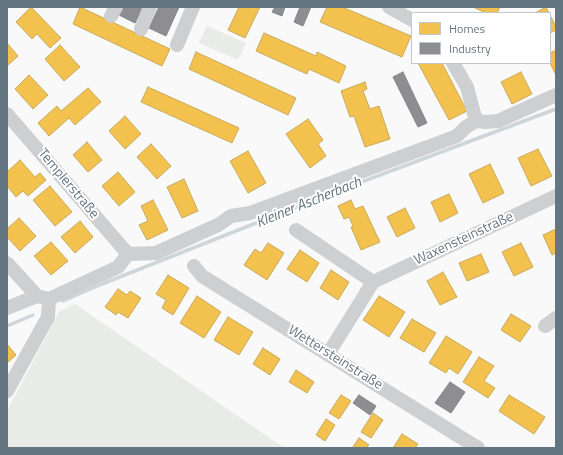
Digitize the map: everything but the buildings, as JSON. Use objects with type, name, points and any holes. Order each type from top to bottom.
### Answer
[{"type":"street","points":[[141,29],[150,7]]},
{"type":"street","points":[[177,45],[193,7]]},
{"type":"street","points":[[389,7],[411,19]]},
{"type":"street","points":[[454,64],[467,87],[476,120]]},
{"type":"street","points":[[7,308],[43,297],[118,267],[128,254],[156,253],[218,225],[231,216],[250,213],[457,136],[476,120],[486,122],[498,120],[556,95]]},
{"type":"street","name":"Templerstraße","points":[[7,114],[128,254]]},
{"type":"street","name":"Waxensteinstraße","points":[[373,282],[556,196]]},
{"type":"street","points":[[296,230],[373,282],[328,354]]},
{"type":"street","points":[[7,263],[43,297],[48,317],[7,391]]},
{"type":"street","name":"Wettersteinstraße","points":[[194,266],[202,276],[478,448]]},
{"type":"shaded area","points":[[207,26],[246,43],[238,60],[199,43]]},
{"type":"shaded area","points":[[75,304],[285,448],[7,448],[7,411],[59,312]]},
{"type":"waterway","name":"Kleiner Ascherbach","points":[[63,301],[102,284],[332,193],[556,109]]},
{"type":"waterway","name":"Kleiner Ascherbach","points":[[7,326],[33,315]]}]
